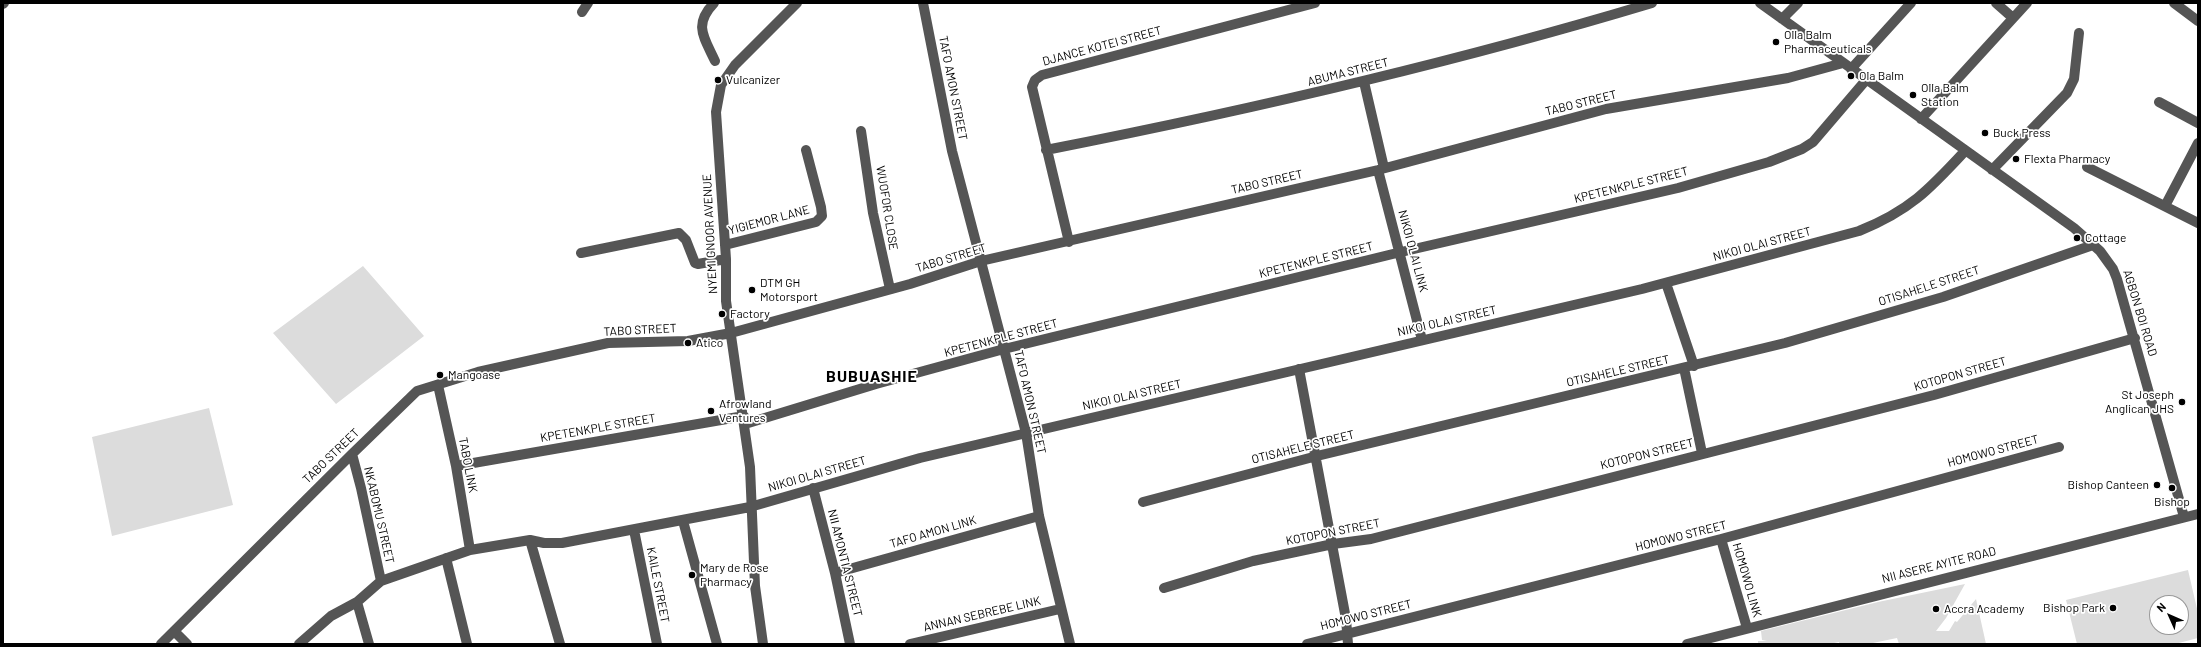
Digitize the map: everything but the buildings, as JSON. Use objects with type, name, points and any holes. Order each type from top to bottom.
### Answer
[{"type":"street","points":[[582,12],[588,3]]},
{"type":"street","points":[[714,3],[702,20],[701,27],[715,61]]},
{"type":"street","name":"NYEMI GNOOR AVENUE","points":[[763,644],[755,586],[755,552],[750,507],[750,467],[726,301],[726,259],[716,112],[721,86],[735,65],[798,3]]},
{"type":"street","name":"TAFO AMON STREET","points":[[923,3],[952,151],[1026,433],[1039,516],[1060,609],[1070,644]]},
{"type":"street","name":"DJANCE KOTEI STREET","points":[[1069,242],[1032,87],[1038,77],[1315,3]]},
{"type":"street","name":"ABUMA STREET","points":[[1046,150],[1184,123],[1364,82],[1547,34],[1652,3]]},
{"type":"street","name":"AGBON BOI ROAD","points":[[1760,3],[2074,228],[2093,244],[2106,259],[2117,279],[2135,338],[2184,517]]},
{"type":"street","points":[[1782,19],[1798,3]]},
{"type":"street","points":[[1849,68],[1911,3]]},
{"type":"street","points":[[1996,3],[2013,18]]},
{"type":"street","points":[[1921,119],[2027,3]]},
{"type":"street","points":[[2174,3],[2198,21]]},
{"type":"street","points":[[1992,170],[2067,93],[2074,79],[2079,33]]},
{"type":"street","name":"TABO STREET","points":[[161,644],[417,391],[478,372],[608,343],[688,341],[731,333],[890,289],[981,261],[1069,242],[1381,169],[1606,110],[1849,68]]},
{"type":"street","name":"KPETENKPLE STREET","points":[[456,466],[744,420],[1004,349],[1401,252],[1678,188],[1780,158],[1813,142],[1866,80]]},
{"type":"street","name":"NIKOI OLAI LINK","points":[[1364,82],[1381,169],[1422,340]]},
{"type":"street","points":[[2158,102],[2198,123]]},
{"type":"street","name":"WUOFOR CLOSE","points":[[861,131],[873,213],[890,289]]},
{"type":"street","points":[[2165,206],[2198,143]]},
{"type":"street","name":"YIGIEMOR LANE","points":[[725,245],[816,222],[822,216],[806,150]]},
{"type":"street","name":"NIKOI OLAI STREET","points":[[299,644],[331,616],[357,602],[381,581],[470,550],[530,540],[544,543],[562,543],[750,507],[920,458],[1666,283],[1859,231],[1886,220],[1928,190],[1966,152]]},
{"type":"street","points":[[2088,167],[2198,223]]},
{"type":"street","points":[[581,253],[679,233],[686,240],[695,263],[698,264],[726,259]]},
{"type":"street","name":"OTISAHELE STREET","points":[[1143,502],[1317,456],[1786,343],[1908,308],[2093,244]]},
{"type":"street","points":[[1666,283],[1689,367],[1702,453]]},
{"type":"street","name":"KOTOPON STREET","points":[[1164,588],[1253,561],[1333,544],[1371,539],[1702,453],[1934,395],[2135,338]]},
{"type":"street","points":[[1299,369],[1333,544],[1348,644]]},
{"type":"street","name":"TABO LINK","points":[[438,385],[456,466],[470,550]]},
{"type":"street","name":"HOMOWO STREET","points":[[1307,644],[1721,539],[2059,447]]},
{"type":"street","name":"NKABOMU STREET","points":[[352,454],[361,488],[381,581]]},
{"type":"street","name":"NII AMONTIA STREET","points":[[813,488],[836,574],[850,644]]},
{"type":"street","name":"NII ASERE AYITE ROAD","points":[[1687,644],[2198,514]]},
{"type":"street","name":"TAFO AMON LINK","points":[[836,574],[1039,516]]},
{"type":"street","points":[[683,521],[717,644]]},
{"type":"street","name":"KAILE STREET","points":[[634,530],[657,644]]},
{"type":"street","name":"HOMOWO LINK","points":[[1721,539],[1747,628]]},
{"type":"street","points":[[530,540],[560,644]]},
{"type":"street","points":[[446,558],[467,644]]},
{"type":"street","points":[[357,602],[368,644]]},
{"type":"street","name":"ANNAN SEBREBE LINK","points":[[910,644],[1060,609]]},
{"type":"street","points":[[174,631],[186,644]]},
{"type":"shaded area","points":[[363,266],[424,336],[336,404],[273,333]]},
{"type":"shaded area","points":[[209,408],[233,505],[112,536],[92,437]]},
{"type":"shaded area","name":"Bishop Park","points":[[2188,570],[2198,613],[2198,638],[2175,644],[2077,644],[2066,600]]},
{"type":"shaded area","name":"Accra Academy","points":[[1965,584],[1946,618],[1936,631],[1949,631],[1955,621],[1957,622],[1976,599],[1986,644],[1899,644],[1897,638],[1868,644],[1839,644],[1839,642],[1829,644],[1758,644],[1758,641],[1767,641],[1762,640],[1761,631],[1878,602]]},
{"type":"place","name":"Olla Balm Pharmaceuticals","points":[[1776,42]]},
{"type":"place","name":"Ola Balm","points":[[1851,76]]},
{"type":"place","name":"Vulcanizer","points":[[718,80]]},
{"type":"place","name":"Olla Balm Station","points":[[1913,95]]},
{"type":"place","name":"Buck Press","points":[[1985,133]]},
{"type":"place","name":"Flexta Pharmacy","points":[[2016,159]]},
{"type":"place","name":"Cottage","points":[[2077,238]]},
{"type":"place","name":"DTM GH Motorsport","points":[[752,290]]},
{"type":"place","name":"Factory","points":[[722,314]]},
{"type":"place","name":"Atico","points":[[688,343]]},
{"type":"place","name":"Mangoase","points":[[440,375]]},
{"type":"place","name":"St Joseph Anglican JHS","points":[[2182,402]]},
{"type":"place","name":"Afrowland Ventures","points":[[711,411]]},
{"type":"place","name":"Bishop Canteen","points":[[2157,485]]},
{"type":"place","name":"Bishop","points":[[2172,488]]},
{"type":"place","name":"Mary de Rose Pharmacy","points":[[692,575]]},
{"type":"place","name":"Bishop Park","points":[[2113,608]]},
{"type":"place","name":"Accra Academy","points":[[1936,609]]},
{"type":"district","name":"BUBUASHIE","points":[[872,377]]}]
